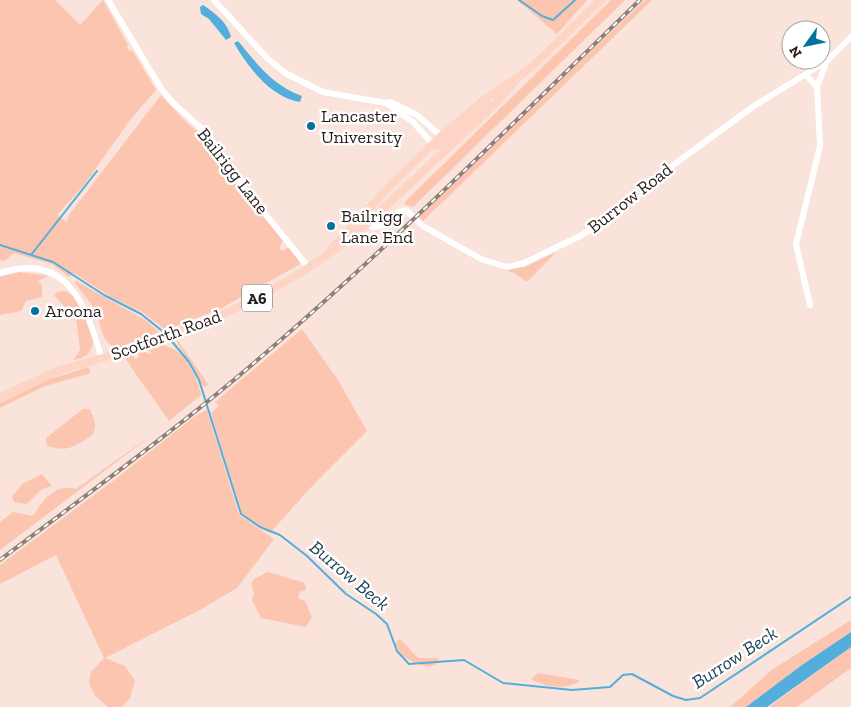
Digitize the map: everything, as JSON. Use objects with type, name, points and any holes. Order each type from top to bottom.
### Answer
[{"type":"main road","name":"Scotforth Road","points":[[365,221],[391,185],[433,144],[443,142],[499,100],[518,77],[601,0]]},
{"type":"main road","name":"Scotforth Road","points":[[0,397],[60,370],[144,345],[237,308],[309,268],[341,247],[485,99],[518,77]]},
{"type":"street","name":"Bailrigg Lane","points":[[108,0],[162,90],[173,103],[208,134],[236,178],[309,268]]},
{"type":"street","points":[[214,0],[267,58],[295,79],[323,92],[386,103],[390,102],[409,110],[443,142]]},
{"type":"street","name":"Burrow Road","points":[[831,56],[851,37]]},
{"type":"street","name":"Burrow Road","points":[[365,221],[372,227],[381,226],[401,210],[408,211],[417,221],[466,252],[507,267],[524,263],[596,226],[619,211],[676,163],[784,86],[813,70]]},
{"type":"street","points":[[810,304],[796,244],[820,146],[817,87],[823,70]]},
{"type":"street","points":[[806,75],[817,87]]},
{"type":"street","points":[[386,103],[413,122],[433,144]]},
{"type":"street","points":[[0,273],[19,268],[38,268],[57,276],[69,284],[86,310],[102,358]]},
{"type":"shaded area","points":[[0,0],[55,0],[80,25],[103,0],[128,45],[129,51],[132,50],[156,90],[130,120],[84,185],[57,215],[67,222],[69,215],[161,95],[186,122],[206,139],[234,181],[284,239],[279,248],[282,251],[292,248],[300,264],[222,308],[166,330],[142,312],[111,297],[74,273],[69,277],[52,264],[14,253],[4,261],[0,260]]},
{"type":"shaded area","points":[[517,0],[587,0],[557,34]]},
{"type":"shaded area","points":[[611,0],[625,0],[413,207],[404,204],[406,201]]},
{"type":"shaded area","points":[[645,0],[652,0],[422,222],[418,216]]},
{"type":"shaded area","points":[[556,252],[527,282],[514,273],[505,270],[525,267]]},
{"type":"shaded area","points":[[20,272],[48,276],[38,281],[42,285],[42,297],[26,301],[21,311],[0,315],[0,277]]},
{"type":"shaded area","points":[[76,281],[145,320],[159,332],[117,348],[111,345],[104,336],[97,314],[75,283]]},
{"type":"shaded area","points":[[65,291],[81,305],[92,327],[93,339],[91,349],[85,356],[73,360],[80,350],[76,319],[54,295],[57,292]]},
{"type":"shaded area","points":[[302,329],[338,380],[367,431],[313,485],[270,533],[241,512],[211,413],[219,406],[215,402]]},
{"type":"shaded area","points":[[176,338],[208,384],[204,388],[177,342]]},
{"type":"shaded area","points":[[165,342],[165,346],[178,352],[189,365],[201,395],[169,421],[124,357],[132,354],[135,359],[139,357],[136,353],[143,351],[149,354],[152,353],[146,349]]},
{"type":"shaded area","points":[[88,367],[91,373],[45,386],[0,408],[0,403],[47,380]]},
{"type":"shaded area","points":[[83,409],[90,409],[94,418],[95,428],[92,436],[67,448],[47,446],[46,438]]},
{"type":"shaded area","points":[[207,410],[239,515],[274,539],[237,588],[200,610],[105,658],[125,666],[135,681],[130,698],[122,707],[108,707],[95,696],[89,683],[91,672],[104,658],[56,555],[0,584],[0,565],[117,478],[195,416]]},
{"type":"shaded area","points":[[156,432],[0,550],[0,522],[13,512],[33,516],[50,494],[62,488],[76,489]]},
{"type":"shaded area","points":[[42,474],[52,486],[42,489],[27,504],[14,502],[12,497],[22,484]]},
{"type":"shaded area","points":[[268,572],[305,583],[306,590],[300,592],[298,598],[305,601],[312,617],[306,627],[261,618],[252,600],[254,593],[251,584],[254,579]]},
{"type":"shaded area","points":[[851,620],[851,632],[802,665],[746,707],[730,707],[773,669]]},
{"type":"shaded area","points":[[400,639],[418,658],[439,658],[436,664],[428,667],[408,659],[401,653],[395,643]]},
{"type":"shaded area","points":[[851,647],[851,668],[797,707],[769,707]]},
{"type":"shaded area","points":[[538,673],[580,680],[569,686],[549,686],[531,679]]},
{"type":"water","points":[[203,5],[224,23],[231,37],[226,40],[209,19],[201,14],[200,7]]},
{"type":"water","points":[[238,41],[259,66],[274,80],[302,96],[300,102],[279,94],[261,80],[246,62],[234,43]]},
{"type":"water","points":[[851,632],[851,647],[767,707],[746,707],[802,665]]},
{"type":"waterway","points":[[519,0],[542,16],[553,20],[575,0]]},
{"type":"waterway","points":[[31,255],[97,171]]},
{"type":"waterway","name":"Burrow Beck","points":[[0,245],[53,262],[104,295],[141,314],[166,334]]},
{"type":"waterway","name":"Burrow Beck","points":[[169,338],[189,362],[199,380],[241,514],[260,527],[280,535],[307,556],[346,594],[376,614],[387,624],[397,651],[409,664],[464,660],[503,683],[572,690],[610,687],[623,675],[632,674],[673,696],[686,700],[700,698],[851,597]]},
{"type":"railway","points":[[0,560],[175,428],[243,373],[323,303],[415,218],[640,0]]},
{"type":"place","name":"Lancaster University","points":[[311,126]]},
{"type":"place","name":"Bailrigg Lane End","points":[[331,226]]},
{"type":"place","name":"Aroona","points":[[35,311]]}]
